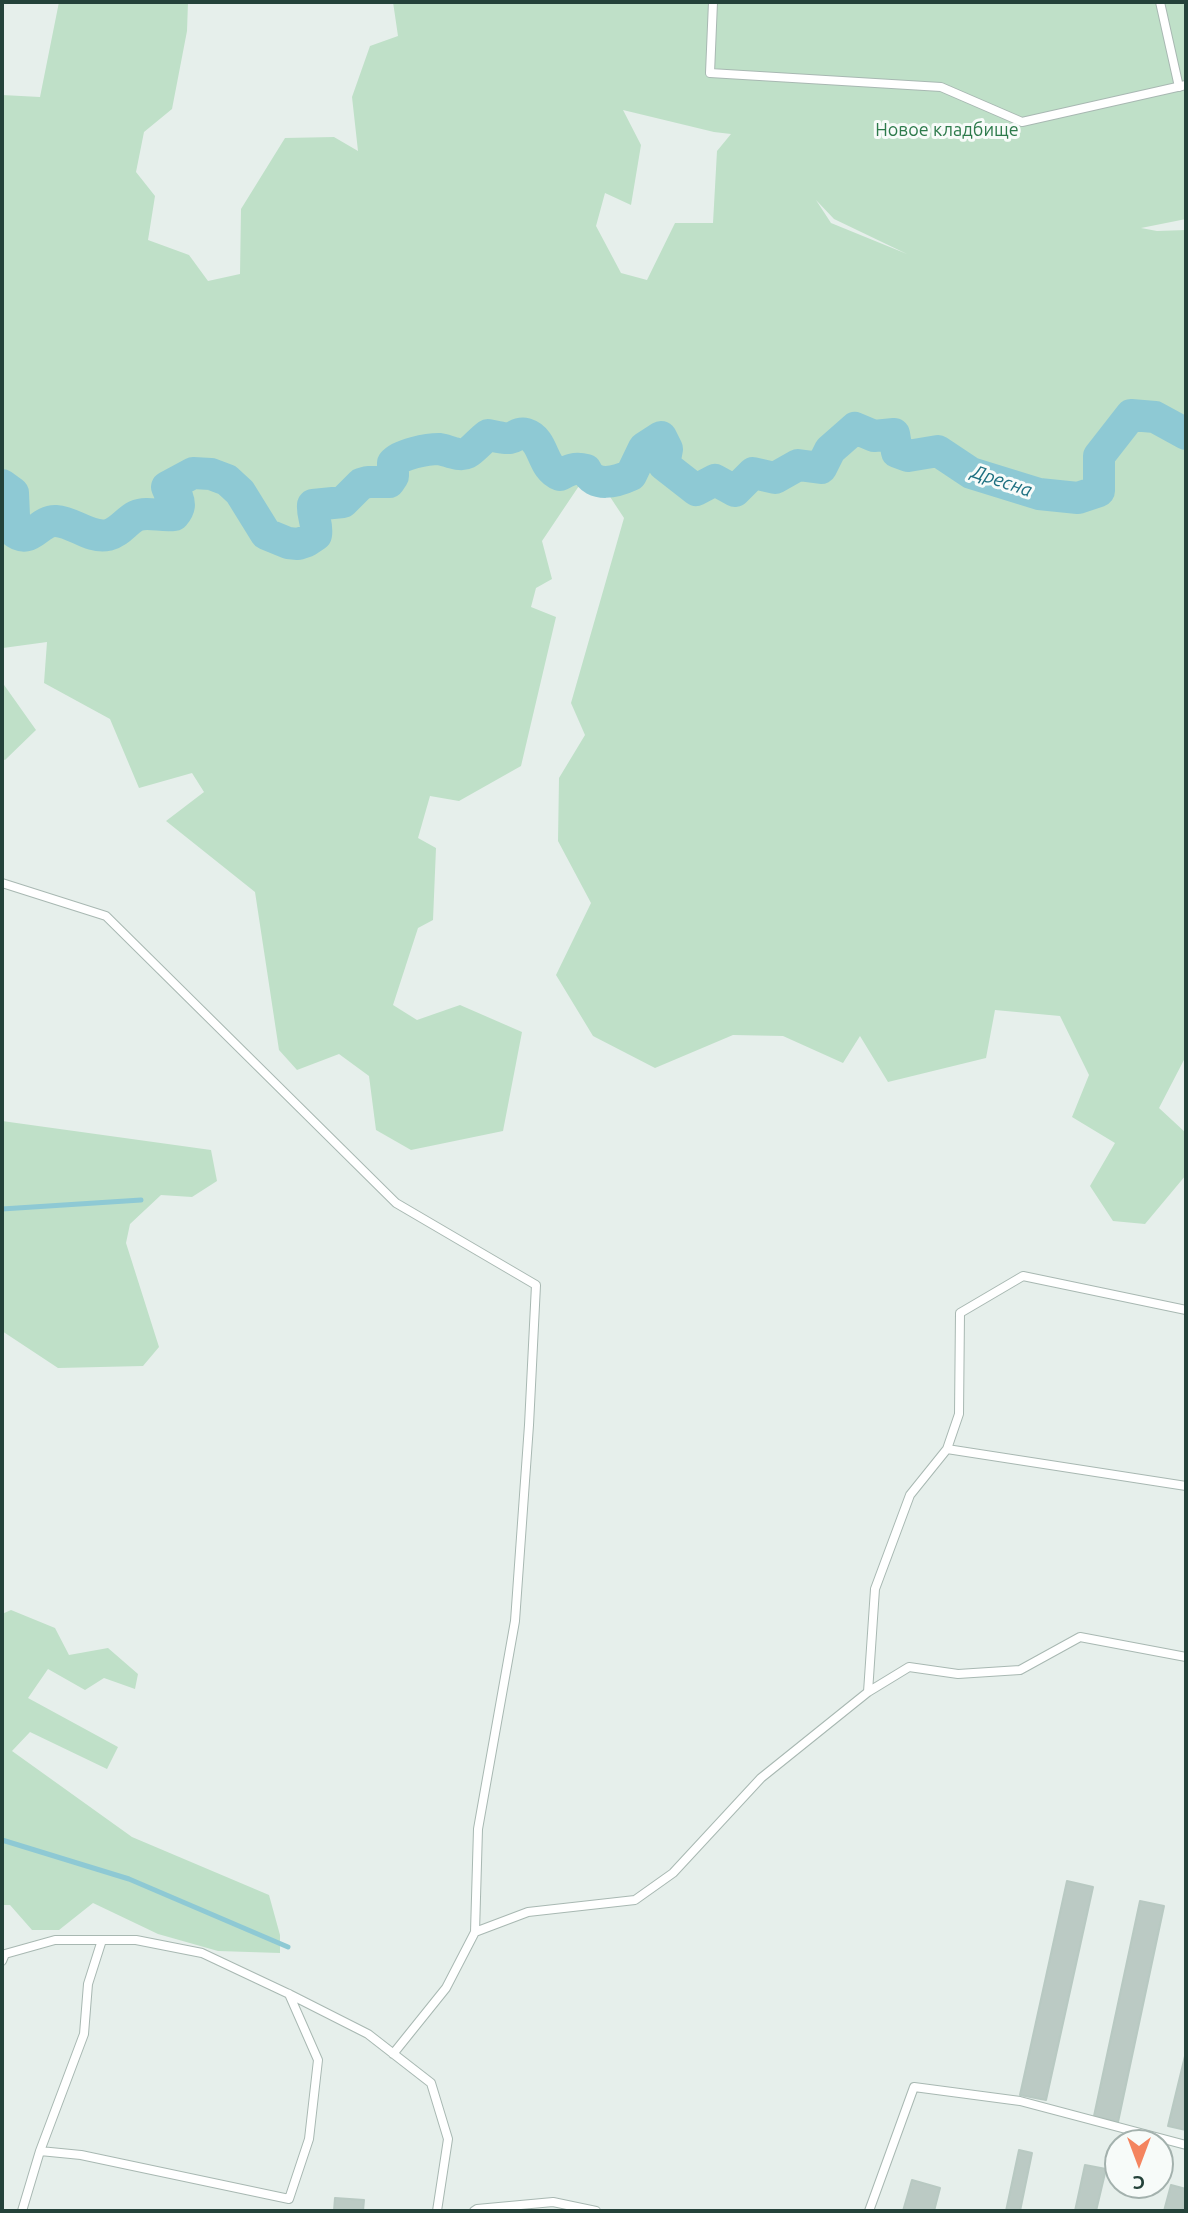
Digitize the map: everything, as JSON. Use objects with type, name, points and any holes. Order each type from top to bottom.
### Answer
[{"type":"lane","points":[[713,2],[710,73],[941,87],[1022,122],[1183,86],[1160,2]]},
{"type":"lane","points":[[2,883],[106,916],[396,1203],[536,1285],[515,1620],[478,1829],[475,1932],[446,1988],[393,2054]]},
{"type":"lane","points":[[868,1692],[875,1589],[910,1495],[947,1449],[959,1414],[960,1313],[1023,1276],[1186,1310]]},
{"type":"lane","points":[[947,1449],[1186,1486]]},
{"type":"lane","points":[[475,1932],[528,1912],[635,1900],[673,1873],[761,1778],[868,1692],[909,1667],[958,1674],[1020,1670],[1080,1636],[1186,1657]]},
{"type":"lane","points":[[2,1961],[5,1954],[55,1940],[136,1940],[202,1953],[368,2034],[431,2083],[448,2140],[437,2211]]},
{"type":"lane","points":[[22,2211],[40,2151],[83,2034],[88,1984],[102,1940]]},
{"type":"lane","points":[[40,2151],[81,2155],[289,2199],[309,2140],[318,2060],[289,1994]]},
{"type":"lane","points":[[869,2211],[914,2087],[1020,2101],[1186,2145]]},
{"type":"lane","points":[[474,2211],[553,2202],[596,2211]]},
{"type":"green space","name":"Новое кладбище","points":[[59,2],[188,2],[187,31],[172,109],[144,132],[136,172],[155,196],[148,240],[189,255],[208,281],[240,274],[241,209],[285,138],[334,137],[358,151],[352,97],[370,46],[398,36],[393,2],[1186,2],[1186,219],[1141,228],[1157,231],[1186,230],[1186,1056],[1159,1108],[1186,1133],[1186,1175],[1145,1224],[1113,1221],[1090,1186],[1115,1143],[1072,1117],[1089,1075],[1060,1016],[995,1010],[986,1058],[888,1082],[860,1036],[843,1063],[783,1036],[733,1035],[655,1068],[593,1036],[556,975],[591,903],[558,841],[559,778],[585,735],[571,703],[624,518],[591,468],[542,541],[552,579],[536,588],[531,607],[556,617],[521,766],[459,801],[430,796],[418,838],[436,848],[433,920],[418,928],[393,1005],[417,1020],[460,1005],[522,1032],[503,1131],[411,1150],[376,1130],[369,1076],[339,1054],[297,1070],[279,1050],[255,892],[166,821],[204,792],[192,773],[139,788],[110,719],[44,683],[47,642],[3,648],[2,654],[2,95],[40,97]],"holes":[[[623,110],[731,134],[717,151],[713,223],[675,223],[647,280],[621,273],[596,226],[605,193],[631,205],[641,145]],[[816,200],[834,219],[907,254],[831,223]]]},
{"type":"green space","points":[[2,682],[36,730],[5,760],[2,759]]},
{"type":"green space","points":[[2,1121],[211,1150],[217,1181],[192,1197],[161,1195],[130,1224],[126,1243],[159,1347],[143,1366],[58,1368],[2,1331]]},
{"type":"green space","points":[[11,1610],[55,1628],[69,1655],[108,1648],[138,1674],[135,1689],[104,1678],[85,1690],[48,1669],[28,1698],[118,1747],[107,1769],[30,1732],[12,1751],[132,1837],[269,1895],[280,1935],[280,1953],[218,1951],[158,1934],[93,1903],[59,1930],[32,1930],[10,1905],[2,1905],[2,1614]]},
{"type":"building","points":[[1067,1881],[1093,1887],[1046,2100],[1020,2095]]},
{"type":"building","points":[[1140,1901],[1164,1906],[1118,2122],[1094,2116]]},
{"type":"building","points":[[1186,2052],[1186,2130],[1168,2126]]},
{"type":"building","points":[[1019,2150],[1032,2153],[1020,2211],[1006,2211]]},
{"type":"building","points":[[1085,2165],[1104,2169],[1096,2211],[1075,2211]]},
{"type":"building","points":[[912,2180],[940,2188],[934,2211],[903,2211]]},
{"type":"building","points":[[1174,2186],[1186,2189],[1183,2211],[1164,2211],[1167,2199],[1174,2199]]},
{"type":"building","points":[[335,2198],[364,2200],[363,2211],[334,2211]]},
{"type":"waterway","name":"Дресна","points":[[2,485],[13,493],[12,530],[19,534],[30,534],[44,524],[56,521],[101,536],[112,534],[140,515],[174,515],[179,501],[177,496],[170,494],[167,487],[193,473],[211,474],[227,480],[240,492],[266,534],[298,544],[316,535],[313,505],[343,502],[361,484],[389,482],[393,476],[393,463],[402,457],[434,449],[464,454],[488,435],[508,438],[526,434],[537,442],[549,466],[560,475],[582,469],[594,479],[606,482],[631,475],[644,448],[661,437],[667,449],[664,465],[696,490],[715,480],[735,491],[753,473],[775,478],[798,465],[821,468],[830,450],[855,428],[874,436],[894,434],[897,452],[908,456],[938,451],[971,473],[1039,494],[1078,498],[1099,491],[1099,456],[1131,415],[1155,417],[1186,434]]},
{"type":"waterway","points":[[2,1209],[141,1200]]},
{"type":"waterway","points":[[2,1840],[129,1879],[288,1947]]}]
